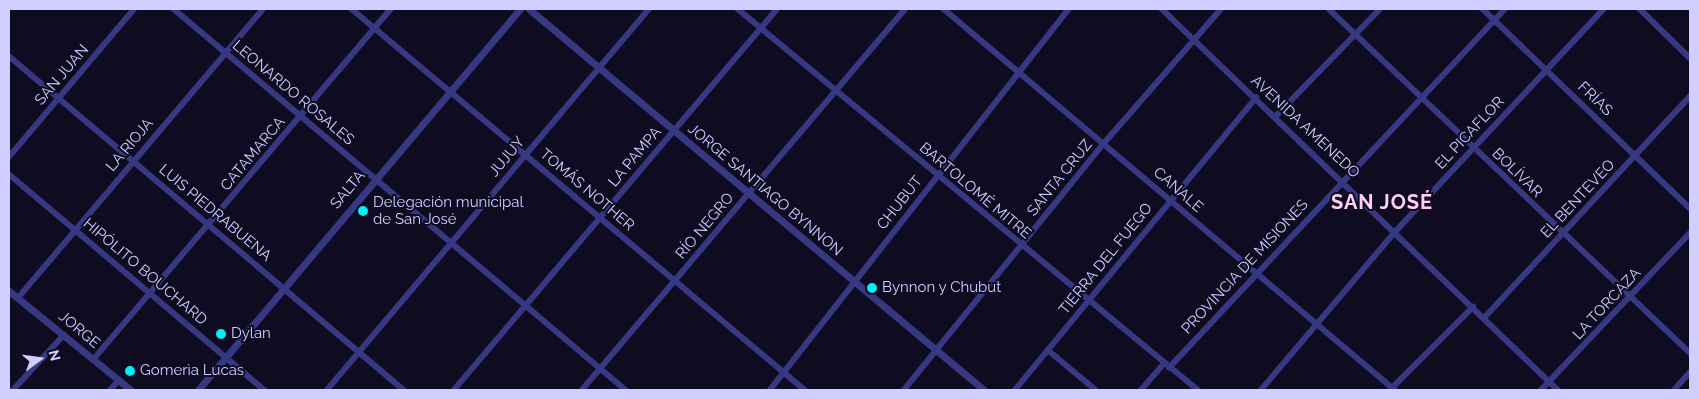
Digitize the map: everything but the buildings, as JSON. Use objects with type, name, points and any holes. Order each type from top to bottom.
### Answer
[{"type":"street","name":"SAN JUAN","points":[[9,157],[134,9]]},
{"type":"street","name":"LEONARDO ROSALES","points":[[174,9],[626,390]]},
{"type":"street","name":"LA RIOJA","points":[[18,298],[263,9]]},
{"type":"street","name":"TOMÁS NOTHER","points":[[352,9],[805,390]]},
{"type":"street","name":"CATAMARCA","points":[[93,360],[391,9]]},
{"type":"street","name":"SALTA","points":[[198,390],[520,9]]},
{"type":"street","name":"JORGE SANTIAGO BYNNON","points":[[529,9],[984,390]]},
{"type":"street","name":"JUJUY","points":[[327,390],[648,9]]},
{"type":"street","name":"BARTOLOMÉ MITRE","points":[[738,9],[1087,301],[1198,390]]},
{"type":"street","name":"LA PAMPA","points":[[454,390],[777,9]]},
{"type":"street","name":"RÍO NEGRO","points":[[582,390],[905,9]]},
{"type":"street","name":"CANALE","points":[[944,9],[1019,73],[1105,142],[1170,200],[1392,389]]},
{"type":"street","name":"CHUBUT","points":[[770,390],[1069,9]]},
{"type":"street","name":"AVENIDA AMENEDO","points":[[1162,9],[1276,116],[1558,390]]},
{"type":"street","name":"SANTA CRUZ","points":[[904,390],[1022,247],[1105,142],[1193,38],[1221,9]]},
{"type":"street","name":"BOLÍVAR","points":[[1329,9],[1630,298],[1690,353]]},
{"type":"street","points":[[1276,116],[1380,9]]},
{"type":"street","name":"FRÍAS","points":[[1483,9],[1690,208]]},
{"type":"street","name":"PROVINCIA DE MISIONES","points":[[1141,390],[1167,366],[1505,9]]},
{"type":"street","name":"EL PICAFLOR","points":[[1261,390],[1395,232],[1604,9]]},
{"type":"street","points":[[1640,9],[1690,58]]},
{"type":"street","name":"LUIS PIEDRABUENA","points":[[9,56],[404,390]]},
{"type":"street","name":"EL BENTEVEO","points":[[1484,318],[1690,96]]},
{"type":"street","name":"TIERRA DEL FUEGO","points":[[1016,390],[1170,200],[1256,98]]},
{"type":"street","name":"HIPÓLITO BOUCHARD","points":[[9,174],[265,390]]},
{"type":"street","name":"LA TORCAZA","points":[[1541,390],[1690,234]]},
{"type":"street","name":"JORGE","points":[[9,290],[131,390]]},
{"type":"street","points":[[1392,389],[1472,307]]},
{"type":"street","points":[[13,390],[64,335]]},
{"type":"street","points":[[1048,350],[1096,390]]},
{"type":"street","points":[[1674,390],[1690,372]]},
{"type":"street","points":[[110,390],[119,380]]},
{"type":"place","name":"Delegación municipal de San José","points":[[363,211]]},
{"type":"place","name":"Bynnon y Chubut","points":[[872,288]]},
{"type":"place","name":"Dylan","points":[[221,334]]},
{"type":"place","name":"Gomerìa Lucas","points":[[130,371]]},
{"type":"district","name":"SAN JOSÉ","points":[[1382,202]]}]
